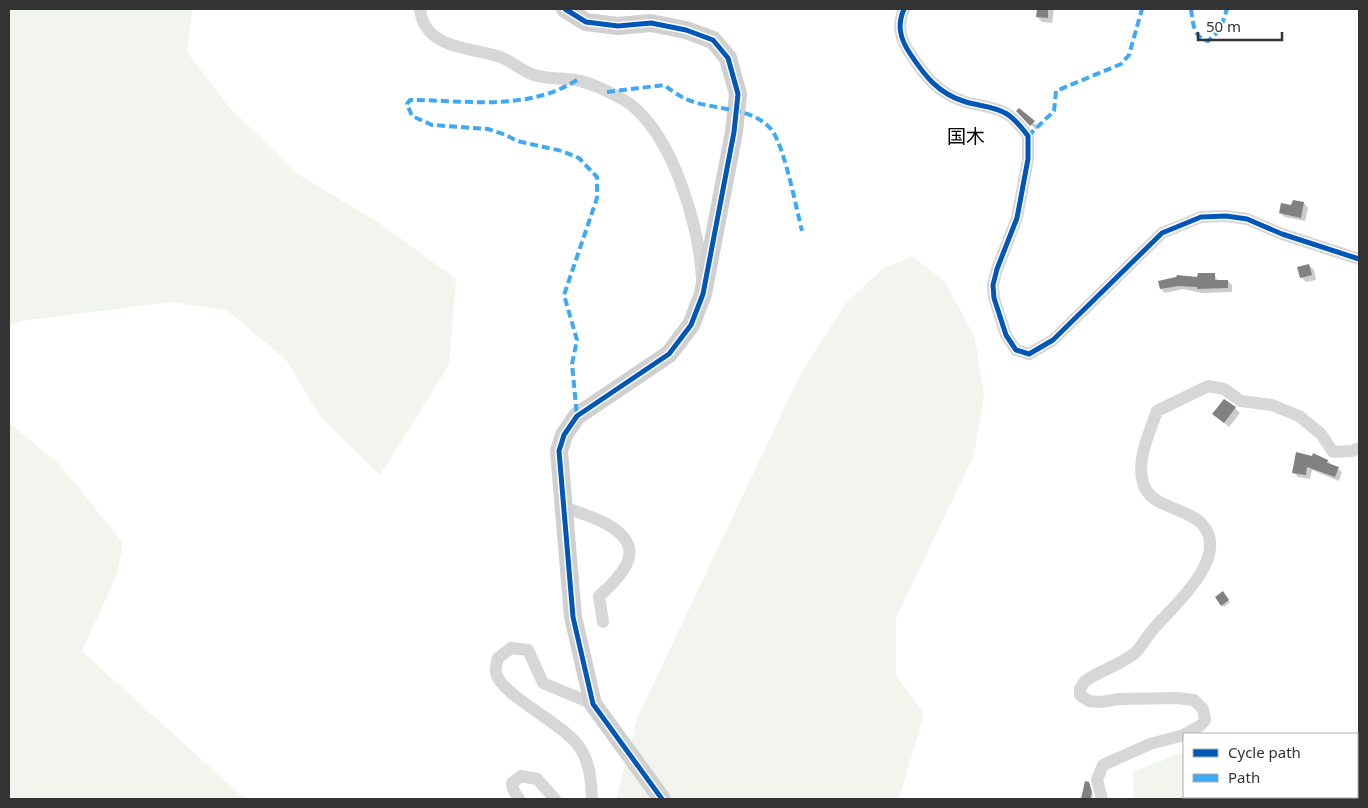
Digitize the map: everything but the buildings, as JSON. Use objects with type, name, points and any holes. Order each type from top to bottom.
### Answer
[{"type":"street","points":[[420,9],[421,19],[429,33],[446,44],[499,56],[531,74],[576,80],[592,85],[635,107],[648,122],[668,156],[682,188],[698,243],[703,294]]},
{"type":"street","points":[[565,9],[586,22],[618,26],[651,23],[686,30],[713,40],[728,58],[738,94],[734,132],[703,294],[691,325],[669,354],[592,404],[577,416],[564,435],[559,451],[573,617],[593,704],[662,799]]},
{"type":"street","points":[[904,9],[899,27],[905,45],[930,82],[964,102],[987,106],[1005,113],[1028,136],[1028,159],[1017,218],[997,269],[993,285],[994,298],[1006,334],[1016,350],[1029,354],[1053,340],[1162,233],[1201,217],[1226,216],[1247,219],[1282,234],[1359,259]]},
{"type":"street","points":[[1187,733],[1200,726],[1205,720],[1203,709],[1194,700],[1177,698],[1120,699],[1100,702],[1090,701],[1080,695],[1080,689],[1085,680],[1136,652],[1154,627],[1184,598],[1200,575],[1208,555],[1210,543],[1208,534],[1202,524],[1191,516],[1154,498],[1146,488],[1141,469],[1142,454],[1157,411],[1208,386],[1224,390],[1241,401],[1272,405],[1299,416],[1321,434],[1333,452],[1352,451],[1359,448]]},
{"type":"street","points":[[563,507],[600,520],[624,536],[629,547],[626,566],[600,596],[603,622]]},
{"type":"street","points":[[592,799],[591,777],[587,759],[578,745],[566,732],[502,685],[495,671],[498,658],[511,648],[528,650],[543,682],[593,704]]},
{"type":"street","points":[[1102,799],[1097,780],[1103,765],[1150,744],[1183,735]]},
{"type":"street","points":[[519,799],[512,783],[521,776],[537,779],[555,799]]},
{"type":"shaded area","points":[[9,9],[192,9],[187,52],[228,106],[296,173],[382,225],[456,279],[449,365],[380,475],[319,415],[287,361],[227,310],[170,302],[21,321],[9,326]]},
{"type":"shaded area","points":[[912,256],[945,282],[975,338],[984,395],[974,455],[896,618],[896,675],[924,714],[899,799],[616,799],[637,719],[800,375],[846,303],[881,270]]},
{"type":"shaded area","points":[[9,423],[59,464],[123,543],[117,574],[82,651],[245,799],[9,799]]},
{"type":"shaded area","points":[[1183,752],[1183,798],[1358,798],[1358,774],[1359,799],[1134,799],[1133,772]]},
{"type":"marked path","points":[[1028,136],[1054,111],[1056,91],[1121,64],[1129,55],[1142,9]]},
{"type":"marked path","points":[[1191,9],[1193,24],[1199,37],[1208,41],[1220,30],[1227,9]]},
{"type":"marked path","points":[[577,80],[537,97],[517,100],[495,102],[410,100],[407,104],[412,116],[432,125],[488,129],[517,141],[562,151],[579,158],[597,177],[597,198],[564,295],[577,340],[572,364],[577,416]]},
{"type":"marked path","points":[[607,92],[664,85],[680,96],[694,102],[740,112],[764,122],[773,132],[782,152],[802,231]]},
{"type":"cycle path","points":[[565,9],[586,22],[618,26],[651,23],[686,30],[713,40],[728,58],[738,94],[734,132],[703,294],[691,325],[669,354],[577,416],[564,435],[559,451],[573,617],[593,704],[662,799]]},
{"type":"cycle path","points":[[904,9],[900,26],[903,42],[926,76],[947,94],[971,103],[997,109],[1007,114],[1016,121],[1028,136],[1028,159],[1017,218],[997,269],[993,285],[994,298],[1006,335],[1016,350],[1029,354],[1053,340],[1162,233],[1201,217],[1226,216],[1247,219],[1282,234],[1359,259]]},
{"type":"district","name":"国木","points":[[966,136]]}]
